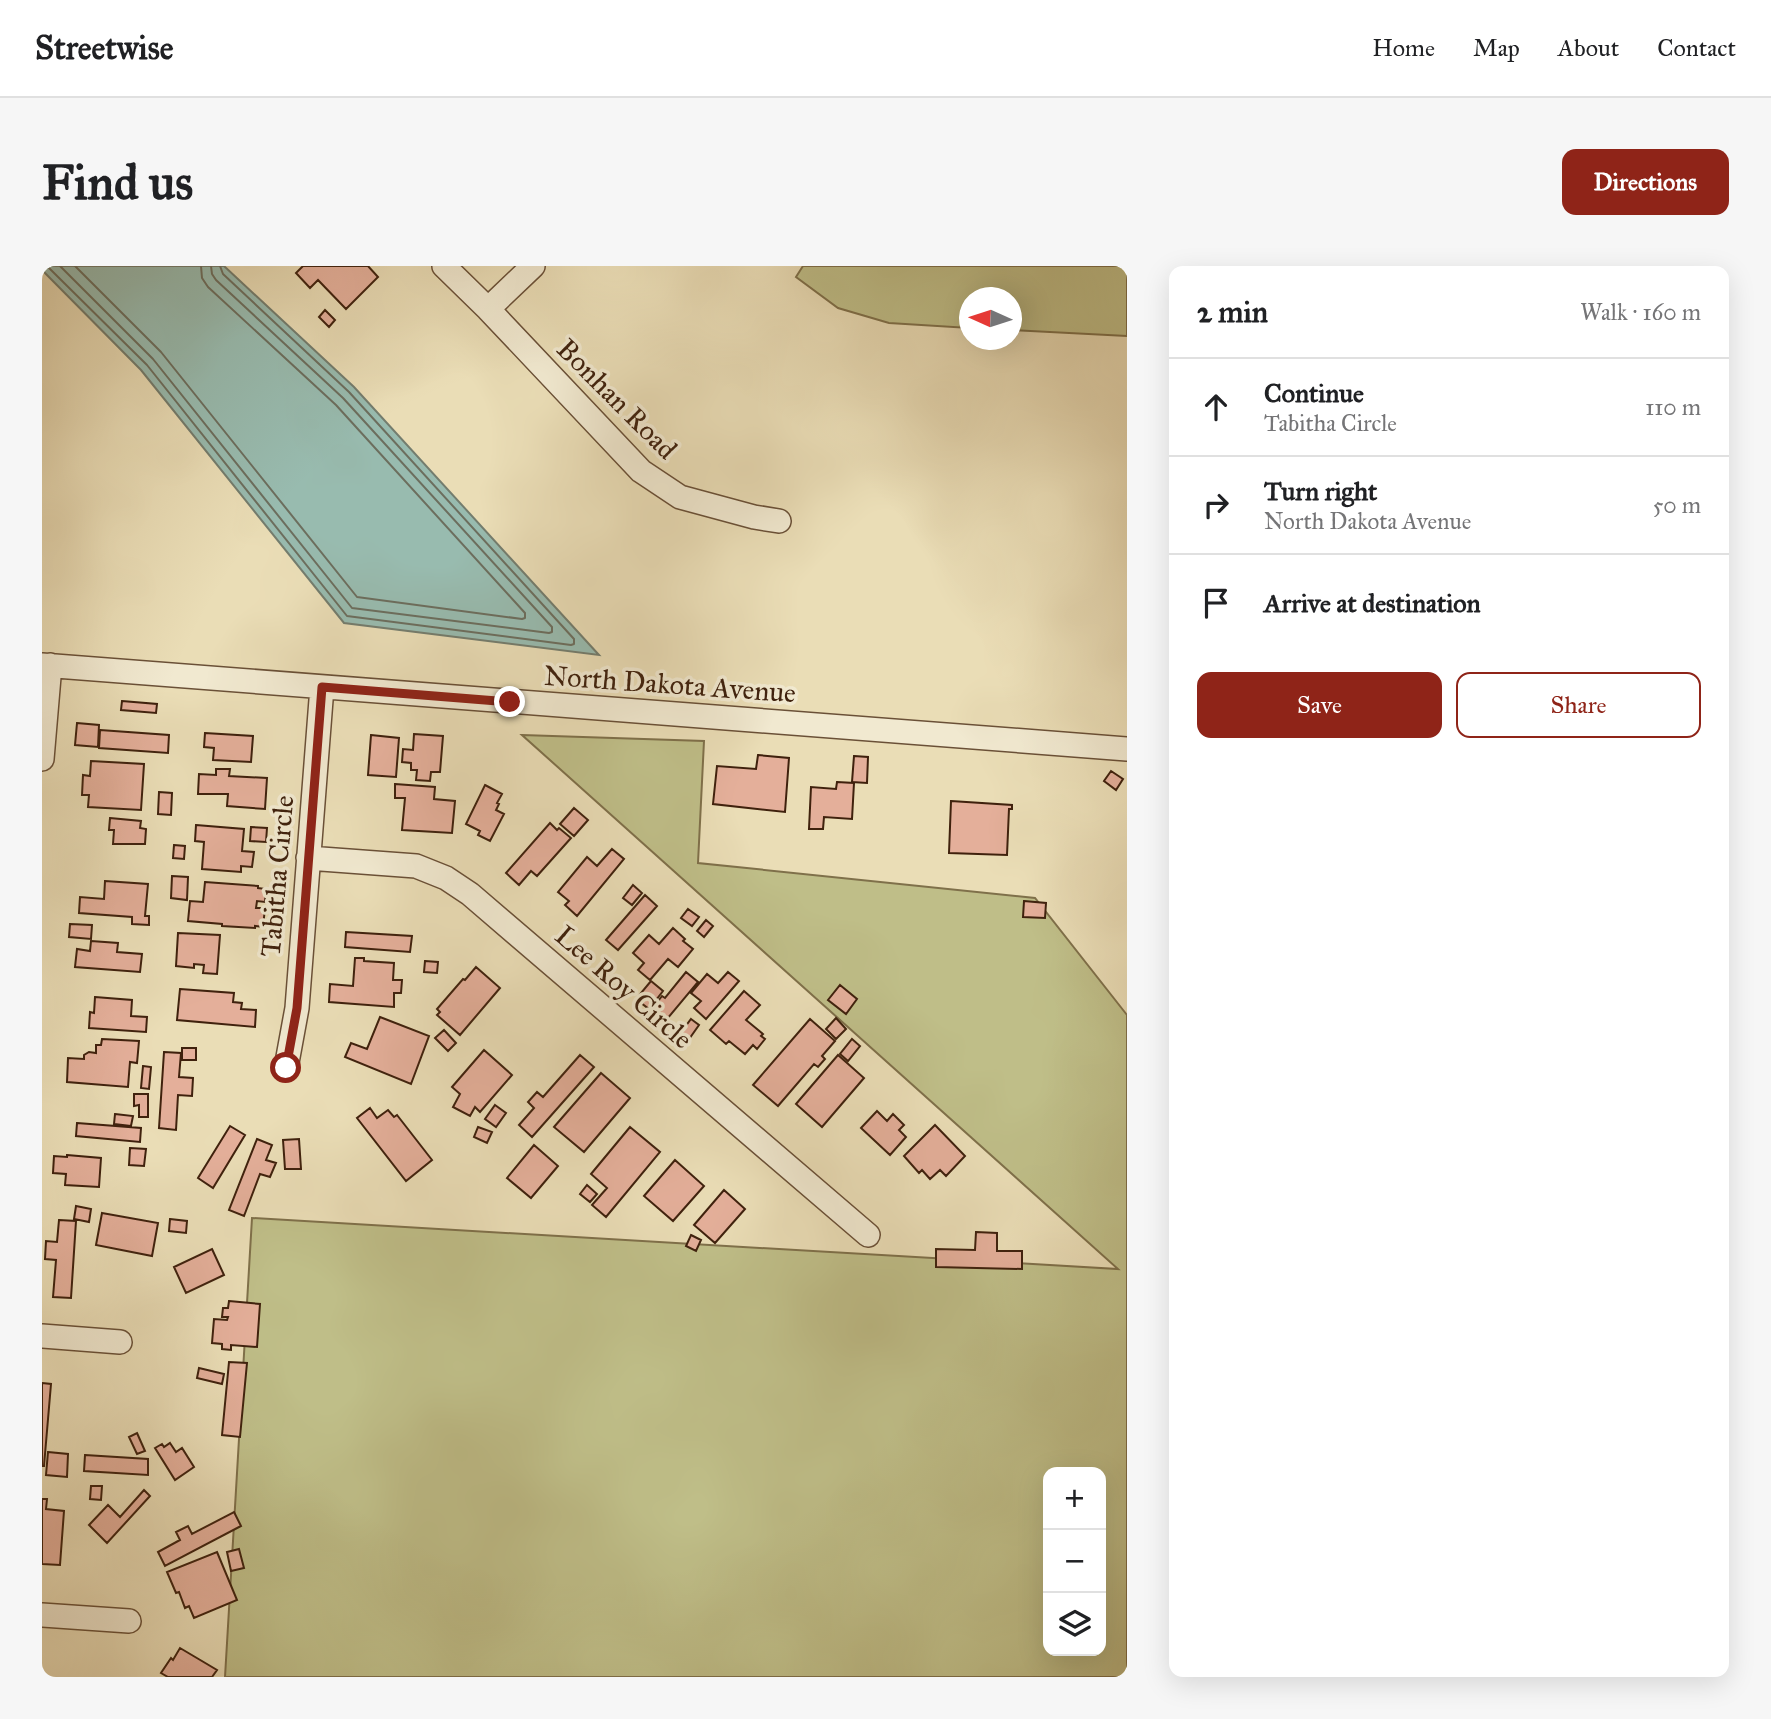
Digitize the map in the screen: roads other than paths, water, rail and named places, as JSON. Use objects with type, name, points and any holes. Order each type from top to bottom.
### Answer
[{"type":"street","name":"Bonhan Road","points":[[444,266],[641,471],[680,497],[779,521]]},
{"type":"street","points":[[488,309],[533,266]]},
{"type":"street","points":[[42,760],[46,665]]},
{"type":"street","name":"North Dakota Avenue","points":[[46,665],[1127,749]]},
{"type":"street","name":"Tabitha Circle","points":[[286,1068],[297,1008],[322,687]]},
{"type":"street","name":"Lee Roy Circle","points":[[309,858],[416,866],[446,878],[470,894],[868,1236]]},
{"type":"street","points":[[42,1336],[120,1342]]},
{"type":"street","points":[[42,1615],[129,1620]]},
{"type":"water","points":[[42,266],[224,266],[354,387],[599,655],[344,623],[141,370],[42,270]]}]
